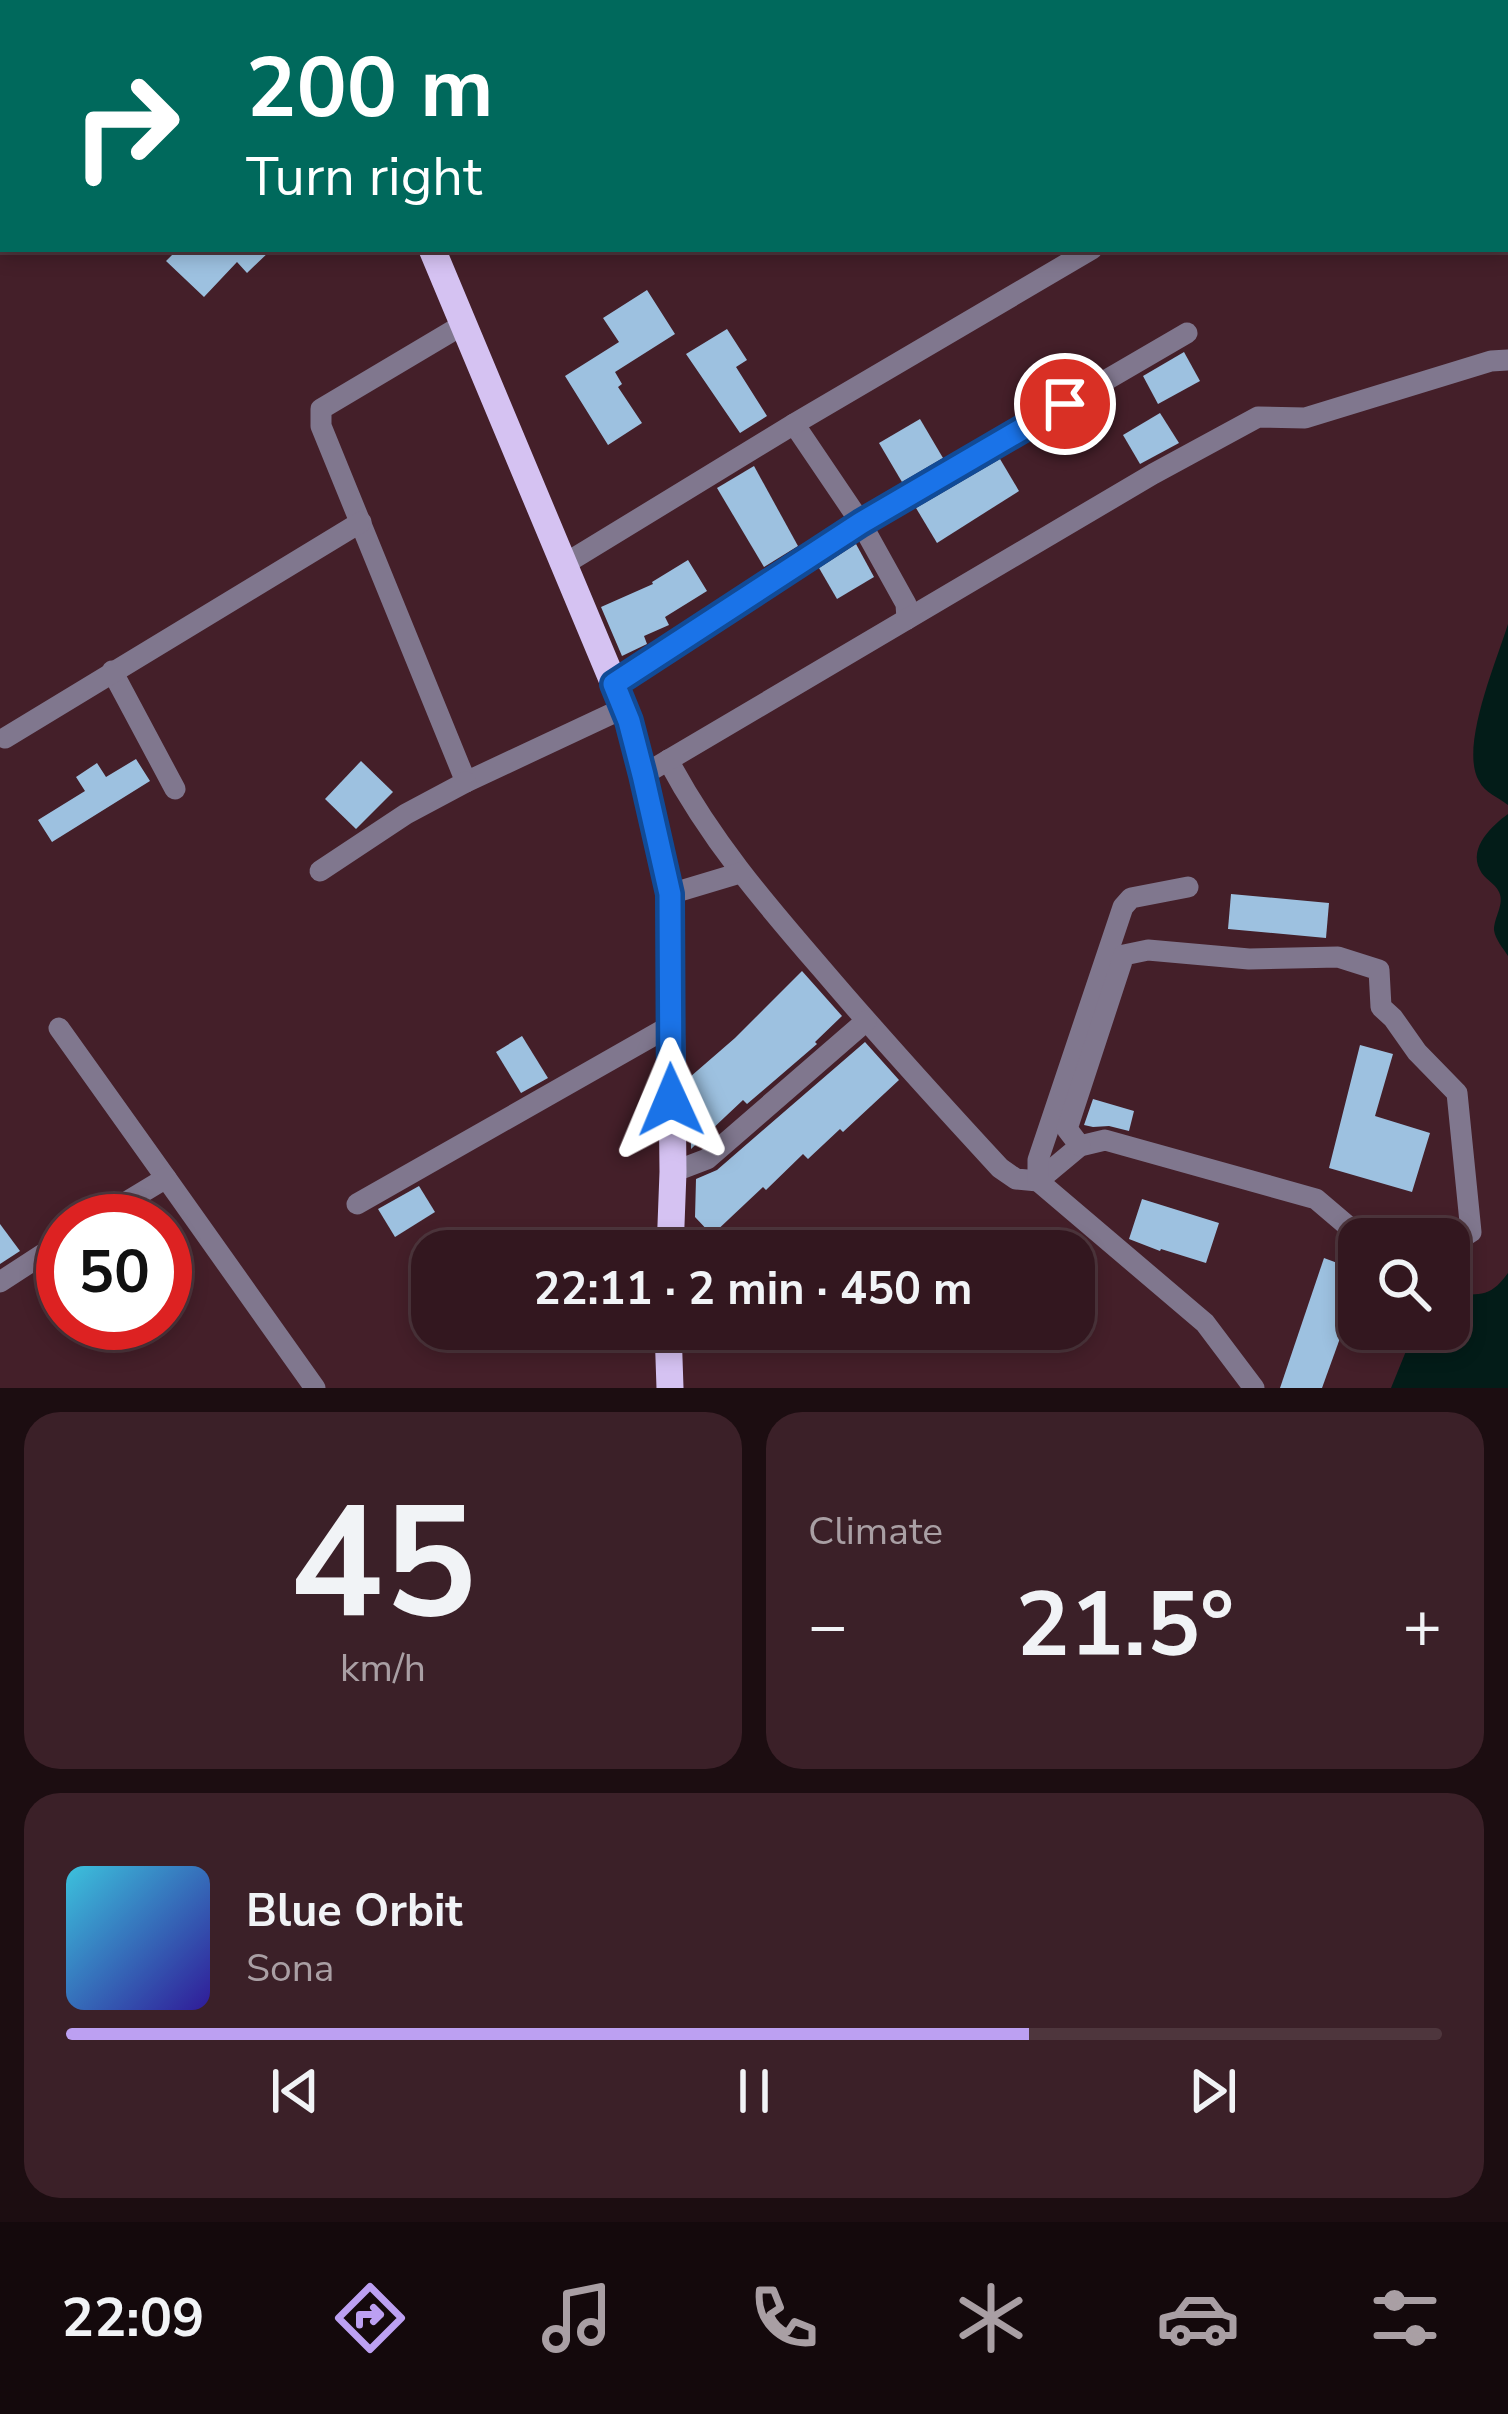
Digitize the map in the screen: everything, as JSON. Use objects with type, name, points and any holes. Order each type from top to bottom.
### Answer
[{"type":"main road","points":[[433,252],[619,696],[656,767],[670,894],[671,1230]]},
{"type":"main road","points":[[669,1350],[670,1388]]},
{"type":"street","points":[[563,565],[1087,252]]},
{"type":"street","points":[[464,324],[321,409],[321,426],[466,782]]},
{"type":"street","points":[[320,871],[406,814],[619,696],[861,523],[1187,333]]},
{"type":"street","points":[[1254,1388],[1205,1323],[1038,1181],[1016,1179],[1000,1168],[740,873],[683,788],[656,767],[1258,417],[1305,418],[1508,360]]},
{"type":"street","points":[[794,424],[861,523],[906,604],[907,619]]},
{"type":"street","points":[[5,738],[361,522]]},
{"type":"street","points":[[112,671],[175,789]]},
{"type":"street","points":[[670,894],[740,873]]},
{"type":"street","points":[[1038,1181],[1038,1160],[1123,908],[1131,898],[1188,887]]},
{"type":"street","points":[[1080,1146],[1067,1129],[1124,955],[1148,950],[1249,959],[1338,957],[1378,970],[1381,1007],[1457,1093],[1470,1218]]},
{"type":"street","points":[[673,1172],[707,1159],[866,1021]]},
{"type":"street","points":[[357,1204],[670,1026]]},
{"type":"street","points":[[58,1028],[315,1388]]},
{"type":"street","points":[[1038,1181],[1080,1146],[1105,1140],[1316,1199],[1338,1218]]},
{"type":"street","points":[[140,1194],[166,1178]]},
{"type":"street","points":[[0,1282],[36,1259]]},
{"type":"shaded area","points":[[1508,624],[1508,805],[1479,781],[1474,748],[1482,704]]},
{"type":"shaded area","points":[[1508,814],[1508,956],[1494,930],[1501,897],[1482,873],[1477,853],[1484,838]]},
{"type":"shaded area","points":[[1508,1273],[1508,1388],[1391,1388],[1406,1350],[1470,1350],[1470,1294],[1488,1292]]},
{"type":"building","points":[[175,252],[269,252],[247,273],[237,262],[204,297],[166,261]]},
{"type":"building","points":[[647,290],[675,334],[615,372],[622,384],[618,387],[642,423],[608,445],[565,376],[619,342],[603,318]]},
{"type":"building","points":[[727,329],[747,360],[736,367],[767,416],[740,433],[686,354]]},
{"type":"building","points":[[1184,352],[1200,381],[1158,404],[1143,376]]},
{"type":"building","points":[[1160,413],[1179,443],[1140,464],[1123,435]]},
{"type":"building","points":[[920,419],[943,458],[902,482],[879,443]]},
{"type":"building","points":[[1000,459],[1019,491],[937,543],[916,508]]},
{"type":"building","points":[[754,466],[798,546],[764,567],[717,488]]},
{"type":"building","points":[[856,544],[874,577],[837,599],[819,568]]},
{"type":"building","points":[[688,560],[707,591],[665,617],[669,625],[644,636],[647,644],[622,656],[601,607],[653,584]]},
{"type":"building","points":[[136,759],[150,781],[52,842],[38,820],[85,791],[76,777],[97,763],[106,777]]},
{"type":"building","points":[[361,761],[393,792],[356,829],[325,799]]},
{"type":"building","points":[[1231,894],[1329,903],[1326,938],[1228,929]]},
{"type":"building","points":[[802,971],[842,1016],[817,1044],[747,1104],[743,1100],[691,1149],[690,1077]]},
{"type":"building","points":[[522,1036],[548,1078],[521,1093],[496,1052]]},
{"type":"building","points":[[865,1042],[899,1080],[843,1132],[840,1129],[808,1159],[803,1154],[717,1230],[707,1230],[695,1217],[696,1179],[717,1170]]},
{"type":"building","points":[[1360,1045],[1393,1054],[1375,1116],[1430,1133],[1412,1192],[1329,1168]]},
{"type":"building","points":[[1093,1099],[1134,1111],[1129,1131],[1084,1125]]},
{"type":"building","points":[[419,1186],[435,1212],[395,1237],[378,1209]]},
{"type":"building","points":[[1142,1199],[1219,1223],[1206,1263],[1129,1239]]},
{"type":"building","points":[[0,1224],[20,1251],[0,1264]]},
{"type":"building","points":[[1324,1258],[1338,1263],[1338,1344],[1322,1388],[1280,1388]]},
{"type":"route","points":[[671,1100],[670,894],[629,721],[614,684],[861,523],[1065,404]]}]
